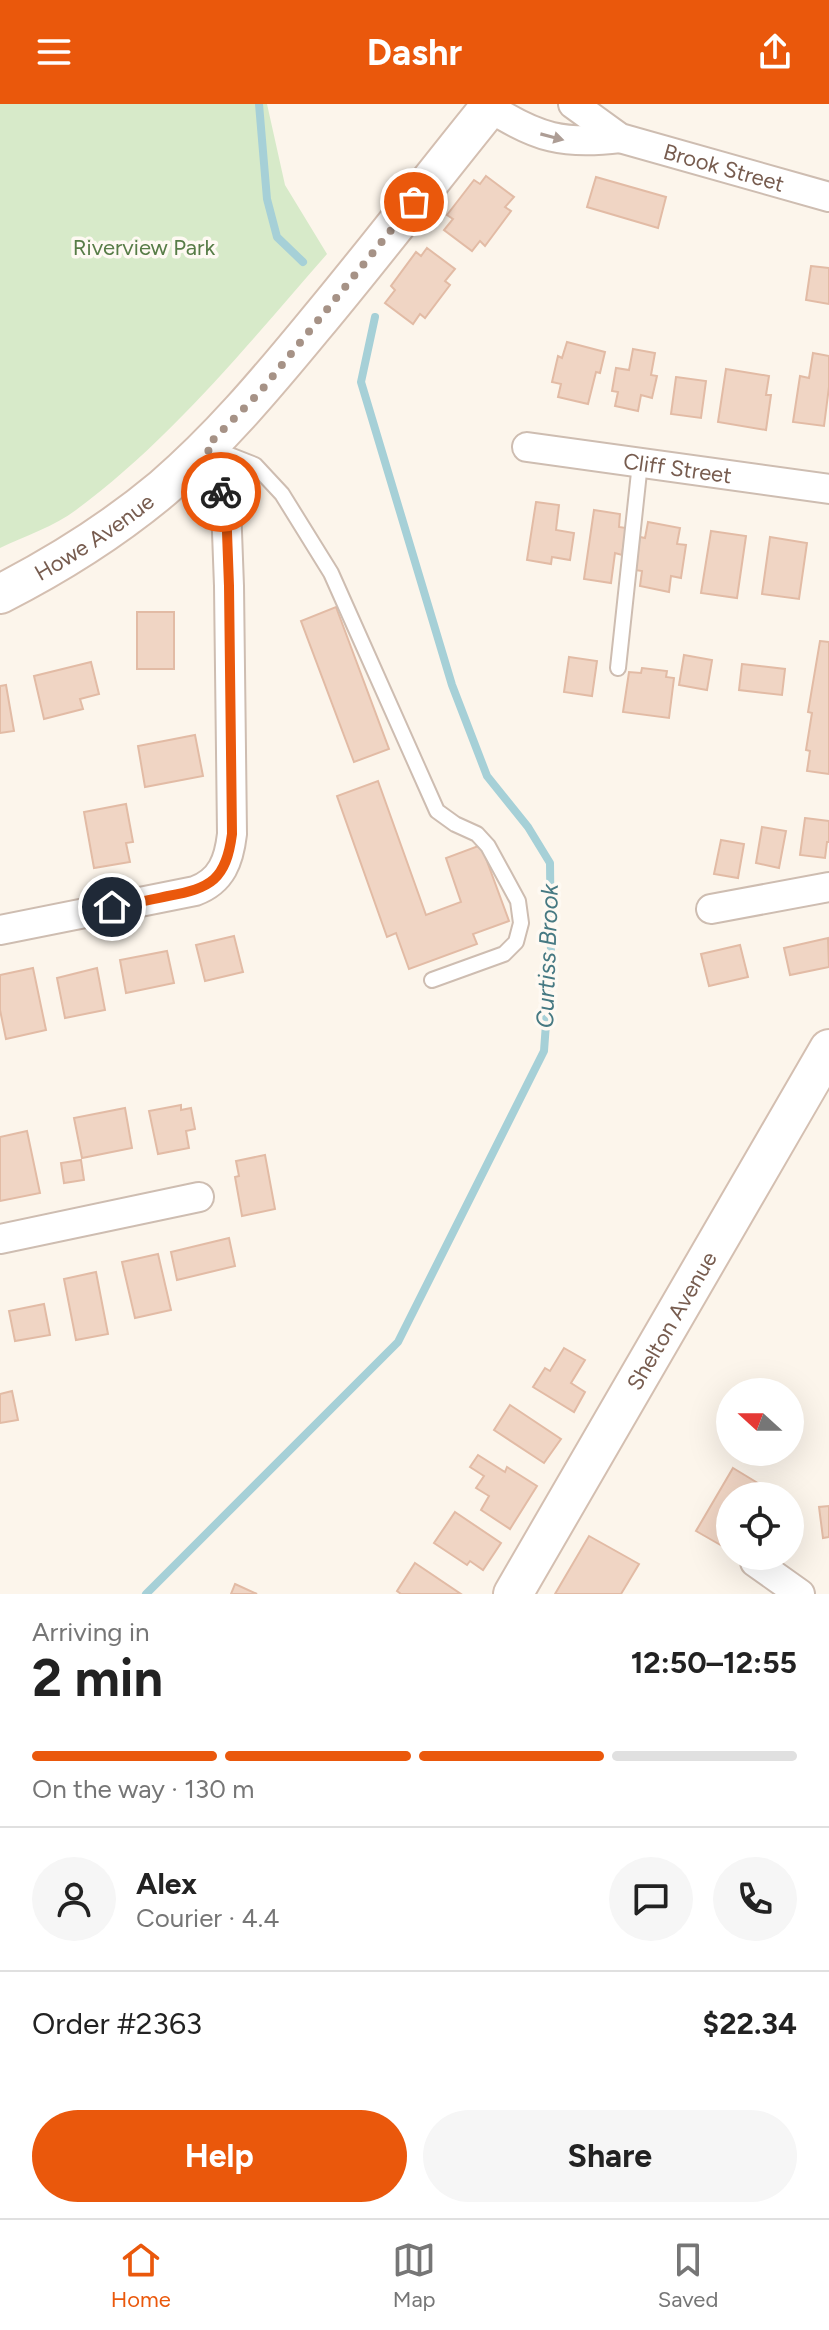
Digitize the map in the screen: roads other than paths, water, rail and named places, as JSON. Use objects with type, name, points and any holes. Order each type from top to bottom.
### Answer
[{"type":"main road","name":"Howe Avenue","points":[[0,594],[93,540],[163,488],[207,446],[260,392],[491,106]]},
{"type":"main road","name":"Shelton Avenue","points":[[513,1594],[829,1049]]},
{"type":"street","name":"Brook Street","points":[[573,104],[620,138]]},
{"type":"street","name":"Brook Street","points":[[491,106],[523,127],[546,137],[570,141],[620,138],[829,197]]},
{"type":"street","points":[[0,930],[195,891],[211,883],[224,867],[232,834],[226,505],[207,446]]},
{"type":"street","name":"Cliff Street","points":[[527,447],[829,489]]},
{"type":"street","points":[[711,909],[829,887]]},
{"type":"street","points":[[0,1239],[199,1197]]},
{"type":"street","points":[[766,1570],[800,1594]]},
{"type":"lane","points":[[207,446],[255,465],[282,494],[331,573],[437,811],[477,834],[488,846],[518,901],[521,923],[516,942],[504,954],[432,980]]},
{"type":"lane","points":[[618,668],[640,463]]},
{"type":"waterway","name":"Curtiss Brook","points":[[259,104],[267,199],[277,237],[303,262]]},
{"type":"waterway","name":"Curtiss Brook","points":[[146,1594],[398,1342],[544,1051],[551,955],[550,863],[528,827],[487,776],[452,685],[361,382],[375,317]]},
{"type":"park label","name":"Riverview Park","points":[[144,247]]}]
